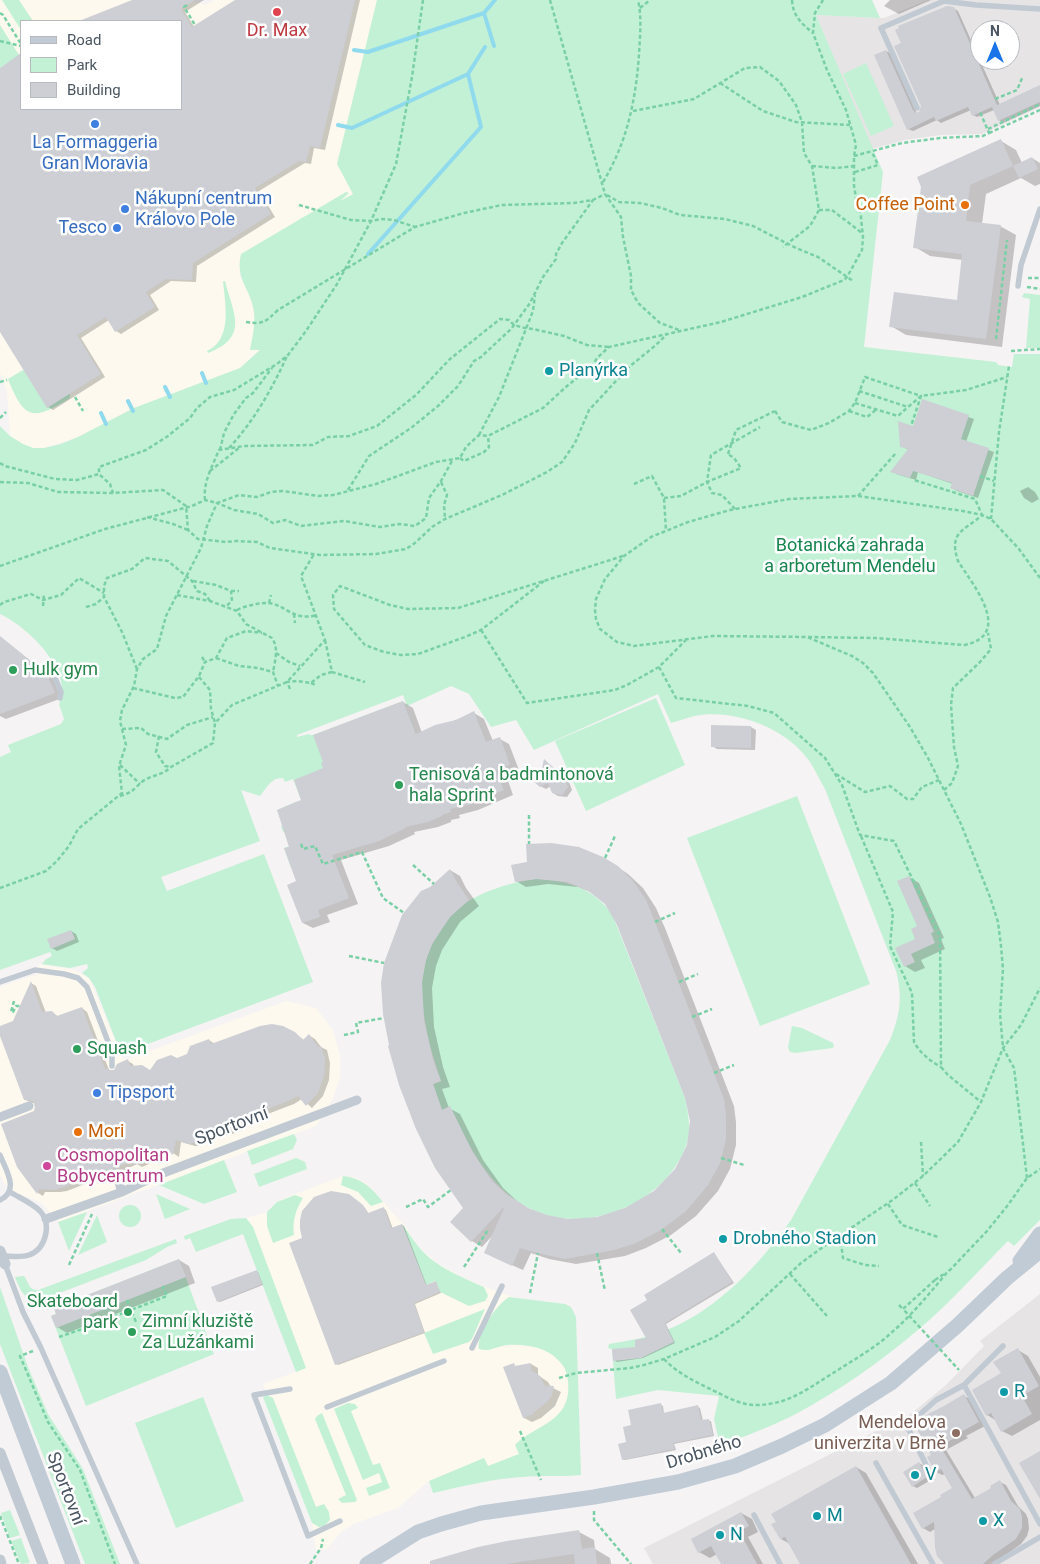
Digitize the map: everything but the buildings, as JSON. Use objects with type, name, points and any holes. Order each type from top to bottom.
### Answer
[{"type":"main road","name":"Drobného","points":[[1007,1278],[1040,1234]]},
{"type":"main road","name":"Drobného","points":[[367,1564],[418,1532],[441,1524],[481,1514],[678,1482],[735,1466],[782,1446],[825,1425],[891,1383],[958,1326],[1007,1278],[1040,1251]]},
{"type":"main road","name":"Sportovní","points":[[0,1372],[74,1564]]},
{"type":"street","name":"Sportovní","points":[[46,1219],[122,1192],[158,1175],[356,1100]]},
{"type":"street","points":[[0,1117],[29,1106]]},
{"type":"street","points":[[116,1173],[122,1192]]},
{"type":"street","points":[[0,1453],[42,1564]]},
{"type":"street","points":[[0,1560],[1,1564]]},
{"type":"lane","points":[[917,108],[881,28],[944,1],[1040,9]]},
{"type":"lane","points":[[1018,286],[1021,265],[1040,209]]},
{"type":"lane","points":[[51,668],[62,692],[60,698]]},
{"type":"lane","points":[[0,982],[35,970],[78,978],[87,987],[91,997],[112,1052],[112,1066]]},
{"type":"lane","points":[[0,1155],[11,1186],[10,1192],[5,1198],[0,1200]]},
{"type":"lane","points":[[10,1192],[35,1206],[46,1219],[45,1237],[37,1250],[30,1255],[2,1257],[23,1312],[41,1348],[137,1564]]},
{"type":"lane","points":[[472,1348],[502,1286]]},
{"type":"lane","points":[[931,1475],[907,1426],[936,1400],[964,1385],[1004,1346]]},
{"type":"lane","points":[[327,1407],[444,1361]]},
{"type":"lane","points":[[964,1385],[1040,1524]]},
{"type":"lane","points":[[290,1389],[254,1394],[308,1536],[340,1521]]},
{"type":"lane","points":[[876,1463],[933,1564]]},
{"type":"lane","points":[[754,1515],[780,1564]]},
{"type":"lane","points":[[994,1564],[1040,1537]]},
{"type":"path","points":[[227,449],[238,438],[260,408],[276,381],[288,355],[337,284],[371,221],[396,164],[400,148],[424,0]]},
{"type":"path","points":[[550,0],[605,194],[621,217],[622,237],[631,276],[631,290],[638,303],[660,323],[679,330]]},
{"type":"path","points":[[603,182],[614,166],[633,110],[639,62],[640,8],[638,0]]},
{"type":"path","points":[[640,8],[650,0]]},
{"type":"path","points":[[792,0],[793,10],[799,22],[813,33]]},
{"type":"path","points":[[219,450],[240,447],[313,445],[328,437],[349,436],[378,426],[416,395],[450,359],[500,319],[509,320],[514,325],[525,328],[564,336],[587,345],[609,347],[712,324],[802,297],[844,280],[848,277],[862,250],[860,208],[856,203],[854,186],[856,146],[846,110],[826,70],[813,33],[815,13],[823,0]]},
{"type":"path","points":[[187,5],[184,7],[195,25]]},
{"type":"path","points":[[0,13],[20,43]]},
{"type":"path","points":[[0,41],[20,45]]},
{"type":"path","points":[[633,110],[694,99],[745,68],[760,67],[779,81],[796,105],[802,122],[804,153],[812,166],[819,210],[810,226],[783,247]]},
{"type":"path","points":[[995,99],[1017,90],[1023,76]]},
{"type":"path","points":[[720,83],[763,110],[796,122],[850,125]]},
{"type":"path","points":[[988,129],[1040,104]]},
{"type":"path","points":[[854,156],[902,143],[940,138],[984,136],[1040,110]]},
{"type":"path","points":[[980,112],[989,133]]},
{"type":"path","points":[[855,172],[878,165],[872,152]]},
{"type":"path","points":[[812,166],[836,168],[855,166]]},
{"type":"path","points":[[246,322],[256,324],[265,322],[278,310],[415,227],[464,213],[502,205],[574,203],[592,200],[605,194]]},
{"type":"path","points":[[605,194],[619,202],[640,203],[662,208],[680,215],[725,220],[753,226],[787,244],[818,257],[852,281]]},
{"type":"path","points":[[348,491],[369,456],[411,428],[438,406],[458,386],[474,361],[481,357],[514,325],[530,303],[543,277],[556,259],[556,254],[562,243],[592,200]]},
{"type":"path","points":[[299,205],[351,220],[394,220],[415,227]]},
{"type":"path","points":[[819,210],[832,210],[862,233]]},
{"type":"path","points":[[996,340],[1007,240]]},
{"type":"path","points":[[1018,286],[1040,289]]},
{"type":"path","points":[[460,458],[466,447],[479,435],[498,397],[533,311],[536,291]]},
{"type":"path","points":[[147,517],[188,530],[198,539],[226,542],[257,542],[270,548],[314,554],[376,554],[406,549],[445,519],[502,495],[547,472],[562,462],[575,444],[589,410],[629,366],[656,345],[667,333]]},
{"type":"path","points":[[479,435],[488,436],[543,408],[593,366],[597,358],[609,347]]},
{"type":"path","points":[[1011,351],[1040,349]]},
{"type":"path","points":[[113,493],[110,484],[99,474],[99,467],[146,450],[168,436],[190,418],[197,408],[210,397],[234,390],[273,367],[288,355]]},
{"type":"path","points":[[991,519],[994,480],[1009,366]]},
{"type":"path","points":[[205,500],[204,489],[224,433],[234,414],[246,398],[254,393],[273,367]]},
{"type":"path","points":[[664,498],[682,496],[707,482],[741,468],[734,458],[728,454],[736,430],[775,411],[782,422],[811,430],[849,412],[855,403],[864,376],[921,396],[966,390],[1007,377]]},
{"type":"path","points":[[0,382],[7,380]]},
{"type":"path","points":[[859,391],[908,407]]},
{"type":"path","points":[[855,403],[898,416],[921,396]]},
{"type":"path","points":[[911,426],[921,396]]},
{"type":"path","points":[[75,397],[83,412]]},
{"type":"path","points":[[849,412],[867,417],[876,409]]},
{"type":"path","points":[[0,418],[6,412]]},
{"type":"path","points":[[735,509],[722,495],[712,493],[707,482],[711,455],[760,427]]},
{"type":"path","points":[[0,888],[46,871],[57,862],[69,846],[78,829],[122,793],[119,764],[126,745],[120,721],[122,710],[133,688],[137,669],[143,659],[157,649],[166,616],[204,539],[207,526],[217,503],[239,495],[257,497],[271,492],[284,491],[318,496],[333,495],[376,484],[436,462],[460,458],[464,461],[484,452],[489,447],[488,436]]},
{"type":"path","points":[[209,472],[240,447]]},
{"type":"path","points":[[858,496],[896,453]]},
{"type":"path","points":[[0,566],[105,528],[192,506],[205,500],[234,510],[258,514],[273,523],[285,520],[300,526],[344,522],[380,527],[399,524],[415,526],[426,518],[429,498],[452,460]]},
{"type":"path","points":[[0,463],[23,472],[55,479],[76,480],[99,474]]},
{"type":"path","points":[[634,484],[652,476],[664,498],[666,532]]},
{"type":"path","points":[[980,476],[994,480]]},
{"type":"path","points":[[914,480],[975,499],[982,515]]},
{"type":"path","points":[[441,481],[447,495],[444,505],[445,519]]},
{"type":"path","points":[[0,482],[28,483],[58,492],[113,493],[163,490],[186,506]]},
{"type":"path","points":[[544,581],[481,630],[418,654],[401,655],[384,652],[365,645],[334,609],[333,595],[340,586],[390,605],[408,609],[458,608],[544,581],[624,556],[651,538],[688,522],[735,509],[789,499],[858,496],[982,515],[991,519],[1018,549],[1040,578]]},
{"type":"path","points":[[186,506],[188,530]]},
{"type":"path","points":[[624,556],[605,579],[596,599],[596,619],[600,629],[617,642],[634,646],[713,636],[904,640],[965,645],[974,643],[983,637],[989,623],[986,608],[958,561],[956,554],[957,537],[960,531],[982,515]]},
{"type":"path","points":[[298,579],[314,554]]},
{"type":"path","points":[[137,669],[122,632],[104,597],[104,586],[107,578],[132,569],[145,558],[168,561],[186,577],[199,583],[216,585],[231,591],[238,590]]},
{"type":"path","points":[[301,576],[317,615],[332,672]]},
{"type":"path","points":[[0,605],[4,602],[32,594],[43,600],[61,595],[79,578],[104,593]]},
{"type":"path","points":[[192,580],[197,590],[205,594],[210,601]]},
{"type":"path","points":[[225,606],[232,601],[231,591]]},
{"type":"path","points":[[44,594],[44,606]]},
{"type":"path","points":[[177,595],[210,601],[237,611],[246,624],[272,638],[276,653],[274,672],[278,686]]},
{"type":"path","points":[[269,603],[271,595]]},
{"type":"path","points":[[86,607],[96,604],[104,597]]},
{"type":"path","points":[[237,611],[244,607],[269,603],[294,614],[307,617],[317,615]]},
{"type":"path","points":[[294,614],[295,623]]},
{"type":"path","points":[[246,624],[246,631]]},
{"type":"path","points":[[481,630],[527,703],[615,690],[659,667],[688,638]]},
{"type":"path","points":[[216,658],[227,638],[246,631],[262,633]]},
{"type":"path","points":[[944,790],[952,783],[958,766],[954,747],[951,705],[953,688],[991,649],[987,631]]},
{"type":"path","points":[[807,637],[852,656],[863,663],[874,674],[910,726],[961,824],[998,922],[1003,969],[1000,1014],[1003,1048],[1014,1068],[1027,1178]]},
{"type":"path","points":[[287,682],[324,640]]},
{"type":"path","points":[[276,653],[289,662],[300,666]]},
{"type":"path","points":[[202,657],[205,662]]},
{"type":"path","points":[[133,688],[175,698],[183,697],[199,676],[205,662],[216,658],[238,666],[274,672]]},
{"type":"path","points":[[659,667],[676,698],[748,706],[774,713],[825,758],[842,785],[860,835],[893,912],[890,946],[912,993],[914,1042],[932,1062],[941,1067],[981,1102]]},
{"type":"path","points":[[311,683],[321,674],[332,672],[365,682]]},
{"type":"path","points":[[118,797],[132,793],[140,784],[155,775],[166,772],[171,767],[213,743],[215,723],[210,690],[199,676]]},
{"type":"path","points":[[215,723],[232,705],[287,682],[298,681],[316,685]]},
{"type":"path","points":[[287,682],[290,689]]},
{"type":"path","points":[[122,729],[140,728],[148,734],[167,739],[187,725],[213,717]]},
{"type":"path","points":[[159,736],[156,752],[165,766],[171,767]]},
{"type":"path","points":[[119,764],[140,784]]},
{"type":"path","points":[[835,773],[846,778],[865,792],[890,786],[907,799],[912,799],[922,787],[939,780]]},
{"type":"path","points":[[529,815],[529,844]]},
{"type":"path","points":[[860,835],[894,841],[940,936],[941,1067]]},
{"type":"path","points":[[605,858],[615,836]]},
{"type":"path","points":[[301,844],[303,849],[315,846],[323,864],[362,852],[383,898],[404,913]]},
{"type":"path","points":[[413,866],[434,884]]},
{"type":"path","points":[[656,922],[675,913]]},
{"type":"path","points":[[349,956],[384,963]]},
{"type":"path","points":[[679,982],[698,974]]},
{"type":"path","points":[[559,1378],[576,1373],[630,1368],[664,1359],[715,1337],[727,1330],[808,1258],[888,1204],[924,1176],[958,1142],[981,1102],[1003,1048],[1021,1025],[1040,988]]},
{"type":"path","points":[[14,1002],[11,1012],[14,1012],[16,1006],[20,1006]]},
{"type":"path","points":[[692,1017],[712,1009]]},
{"type":"path","points":[[344,1035],[358,1032],[356,1023],[384,1018]]},
{"type":"path","points":[[714,1073],[734,1065]]},
{"type":"path","points":[[920,1142],[924,1176]]},
{"type":"path","points":[[721,1158],[744,1165]]},
{"type":"path","points":[[664,1359],[671,1367],[736,1402],[766,1404],[794,1398],[870,1350],[889,1335],[922,1303],[949,1270],[992,1225],[1027,1178],[1040,1169]]},
{"type":"path","points":[[915,1183],[930,1206]]},
{"type":"path","points":[[406,1207],[423,1199],[428,1207],[451,1190]]},
{"type":"path","points":[[69,1265],[98,1201]]},
{"type":"path","points":[[888,1204],[902,1225],[938,1237]]},
{"type":"path","points":[[662,1229],[681,1253]]},
{"type":"path","points":[[464,1267],[488,1230]]},
{"type":"path","points":[[840,1236],[843,1258],[865,1265],[879,1266]]},
{"type":"path","points":[[530,1293],[538,1253]]},
{"type":"path","points":[[597,1253],[605,1291]]},
{"type":"path","points":[[903,1309],[949,1270]]},
{"type":"path","points":[[790,1274],[827,1316]]},
{"type":"path","points":[[59,1336],[89,1327],[167,1296],[163,1286]]},
{"type":"path","points":[[127,1300],[136,1322]]},
{"type":"path","points":[[899,1305],[959,1370]]},
{"type":"path","points":[[85,1316],[89,1327]]},
{"type":"path","points":[[41,1348],[20,1356],[48,1422],[80,1470],[115,1564]]},
{"type":"path","points":[[520,1430],[541,1480]]},
{"type":"path","points":[[594,1497],[594,1520],[631,1564]]},
{"type":"path","points":[[0,1516],[19,1564]]},
{"type":"path","points":[[310,1564],[321,1548],[325,1528]]},
{"type":"shaded area","name":"Nákupní centrum Královo Pole","points":[[0,0],[191,0],[192,2],[206,5],[214,0],[377,0],[337,164],[354,194],[241,254],[240,276],[252,302],[255,317],[255,329],[250,349],[260,349],[240,368],[134,408],[78,437],[44,448],[33,448],[10,436],[7,392],[0,373]]},
{"type":"shaded area","points":[[928,0],[1040,0],[1040,107],[982,134],[940,135],[905,140],[872,149],[816,15],[884,18]]},
{"type":"shaded area","points":[[38,964],[74,970],[89,978],[123,1059],[128,1059],[286,1001],[316,1008],[333,1030],[340,1055],[340,1077],[333,1099],[316,1126],[58,1222],[43,1204],[31,1198],[15,1194],[4,1183],[0,1174],[0,987],[36,976]]},
{"type":"shaded area","points":[[343,1176],[353,1177],[362,1181],[372,1189],[407,1229],[419,1248],[439,1264],[463,1278],[512,1297],[509,1297],[483,1332],[478,1346],[479,1349],[488,1350],[512,1345],[541,1348],[556,1357],[565,1369],[569,1385],[568,1397],[562,1410],[550,1422],[517,1443],[519,1454],[488,1466],[484,1458],[429,1481],[398,1508],[356,1523],[342,1531],[327,1549],[316,1550],[312,1523],[263,1397],[267,1395],[263,1384],[306,1368],[253,1227],[246,1218],[267,1212],[277,1202],[287,1197]]},
{"type":"shaded area","name":"Mendelova univerzita v Brně","points":[[1040,1294],[1040,1564],[653,1564],[644,1548],[912,1413],[946,1385],[984,1346],[980,1341]]},
{"type":"green space","points":[[2,0],[19,0],[32,20],[20,20],[20,28]]},
{"type":"green space","name":"Botanická zahrada a arboretum Mendelu","points":[[377,0],[872,0],[880,18],[816,15],[883,172],[864,347],[996,362],[998,365],[1012,367],[1014,354],[1040,354],[1040,1220],[1014,1246],[1008,1241],[942,1308],[889,1353],[827,1396],[794,1415],[767,1427],[720,1446],[714,1419],[719,1396],[658,1390],[616,1399],[612,1349],[608,1348],[609,1344],[654,1334],[687,1320],[705,1310],[752,1268],[791,1220],[890,1040],[893,1031],[900,998],[896,971],[825,789],[810,762],[788,739],[774,730],[742,718],[710,714],[694,716],[671,723],[658,694],[534,750],[516,720],[491,727],[469,694],[451,686],[407,706],[403,695],[297,735],[297,737],[313,735],[403,701],[417,736],[447,725],[446,722],[448,725],[456,722],[455,719],[457,721],[465,718],[464,715],[466,718],[474,711],[486,742],[510,765],[496,770],[504,790],[502,788],[458,804],[459,807],[457,805],[449,808],[451,812],[448,808],[440,811],[442,816],[404,825],[405,830],[403,825],[395,828],[396,833],[394,828],[291,868],[284,848],[290,846],[286,830],[283,832],[281,826],[284,825],[277,810],[298,801],[299,806],[303,805],[293,779],[285,782],[283,778],[279,778],[270,783],[260,796],[241,790],[260,841],[161,877],[167,891],[264,854],[313,982],[121,1054],[95,987],[89,978],[82,973],[88,968],[87,964],[70,968],[42,964],[52,956],[50,952],[0,970],[0,757],[11,752],[8,745],[61,724],[64,719],[59,704],[62,691],[60,678],[54,665],[35,639],[11,620],[0,614],[0,426],[10,436],[33,448],[44,448],[61,444],[134,408],[240,368],[260,350],[250,350],[254,315],[250,296],[242,280],[240,269],[241,254],[346,192],[349,193],[340,201],[353,194],[337,164]]},
{"type":"green space","points":[[0,25],[19,55],[0,68]]},
{"type":"green space","points":[[866,63],[894,126],[871,136],[843,74]]},
{"type":"green space","points":[[223,281],[225,281],[234,314],[234,332],[230,340],[208,353],[207,351],[221,338],[224,330],[226,310]]},
{"type":"green space","points":[[1024,293],[1040,295],[1040,348],[1026,348],[1030,299],[1022,297]]},
{"type":"green space","points":[[23,370],[70,394],[70,398],[39,413],[32,413],[26,410],[14,393],[8,379]]},
{"type":"green space","points":[[656,698],[685,765],[586,811],[555,741]]},
{"type":"green space","points":[[797,796],[870,984],[760,1026],[687,838]]},
{"type":"green space","points":[[536,879],[558,881],[578,887],[605,905],[612,914],[685,1098],[689,1122],[688,1140],[675,1167],[660,1185],[641,1199],[619,1210],[596,1217],[572,1219],[549,1216],[527,1207],[513,1198],[490,1176],[472,1150],[450,1107],[442,1110],[433,1084],[441,1081],[427,1032],[422,995],[423,971],[431,947],[455,911],[472,899],[493,889]]},
{"type":"green space","points":[[792,1026],[802,1028],[833,1043],[834,1047],[795,1053],[790,1052],[788,1048]]},
{"type":"green space","points":[[294,1134],[297,1140],[293,1149],[252,1165],[247,1151]]},
{"type":"green space","points":[[296,1158],[305,1162],[307,1169],[259,1187],[254,1174]]},
{"type":"green space","points":[[224,1160],[237,1192],[204,1204],[159,1185]]},
{"type":"green space","points":[[343,1176],[366,1184],[383,1202],[371,1206],[358,1192],[341,1185]]},
{"type":"green space","points":[[156,1194],[190,1209],[165,1219]]},
{"type":"green space","points":[[295,1195],[303,1198],[295,1215],[294,1235],[273,1243],[267,1226],[267,1212],[277,1202]]},
{"type":"green space","points":[[126,1205],[134,1205],[141,1212],[141,1220],[134,1227],[126,1227],[119,1220],[119,1212]]},
{"type":"green space","points":[[87,1212],[69,1251],[58,1222]]},
{"type":"green space","points":[[97,1215],[107,1242],[78,1255]]},
{"type":"green space","points":[[246,1218],[253,1227],[306,1368],[296,1372],[243,1234],[196,1252],[190,1238],[185,1240],[184,1236],[231,1219]]},
{"type":"green space","points":[[402,1224],[418,1246],[431,1259],[448,1270],[484,1287],[488,1296],[485,1301],[469,1306],[440,1292],[435,1281],[426,1285]]},
{"type":"green space","points":[[176,1239],[177,1243],[146,1260],[41,1300],[27,1297],[21,1291],[15,1277],[24,1276],[32,1289],[38,1290]]},
{"type":"green space","name":"Zimní kluziště Za Lužánkami","points":[[179,1259],[214,1354],[86,1406],[51,1316],[56,1314],[54,1308]]},
{"type":"green space","points":[[0,1287],[28,1367],[48,1414],[83,1469],[120,1564],[85,1564],[0,1344]]},
{"type":"green space","points":[[509,1297],[565,1304],[571,1307],[576,1317],[581,1475],[511,1478],[433,1493],[429,1481],[484,1458],[488,1466],[519,1454],[515,1445],[547,1424],[561,1411],[566,1403],[568,1380],[564,1367],[549,1353],[534,1347],[519,1345],[505,1345],[488,1350],[479,1349],[481,1336],[488,1320],[498,1306]]},
{"type":"green space","points":[[485,1309],[469,1342],[433,1354],[424,1333]]},
{"type":"green space","points":[[267,1395],[273,1398],[316,1507],[324,1504],[329,1512],[330,1520],[324,1526],[319,1527],[312,1523],[263,1397]]},
{"type":"green space","points":[[203,1397],[244,1501],[176,1528],[135,1423]]},
{"type":"green space","points":[[348,1403],[355,1404],[358,1408],[351,1411],[373,1465],[380,1463],[390,1488],[369,1496],[366,1488],[382,1482],[379,1473],[363,1480],[334,1409]]},
{"type":"green space","points":[[322,1413],[357,1500],[355,1502],[342,1503],[338,1499],[346,1495],[315,1419]]},
{"type":"green space","points":[[10,1510],[20,1535],[10,1538],[1,1513]]},
{"type":"green space","points":[[21,1538],[30,1563],[21,1564],[11,1541]]},
{"type":"waterway","points":[[354,50],[368,52],[484,13],[495,0]]},
{"type":"waterway","points":[[484,13],[494,46]]},
{"type":"waterway","points":[[338,125],[352,128],[468,74],[485,47]]},
{"type":"waterway","points":[[368,254],[481,127],[468,74]]},
{"type":"waterway","points":[[202,373],[206,383]]},
{"type":"waterway","points":[[165,387],[170,397]]},
{"type":"waterway","points":[[128,401],[133,411]]},
{"type":"waterway","points":[[101,413],[106,424]]},
{"type":"place","name":"Dr. Max","points":[[277,12]]},
{"type":"place","name":"La Formaggeria Gran Moravia","points":[[95,124]]},
{"type":"place","name":"Coffee Point","points":[[965,205]]},
{"type":"place","name":"Nákupní centrum Královo Pole","points":[[125,209]]},
{"type":"place","name":"Tesco","points":[[117,228]]},
{"type":"place","name":"Planýrka","points":[[549,371]]},
{"type":"place","name":"Hulk gym","points":[[13,670]]},
{"type":"place","name":"Tenisová a badmintonová hala Sprint","points":[[399,785]]},
{"type":"place","name":"Squash","points":[[77,1049]]},
{"type":"place","name":"Tipsport","points":[[97,1093]]},
{"type":"place","name":"Mori","points":[[78,1132]]},
{"type":"place","name":"Cosmopolitan Bobycentrum","points":[[47,1166]]},
{"type":"place","name":"Drobného Stadion","points":[[723,1239]]},
{"type":"place","name":"Skateboard park","points":[[128,1312]]},
{"type":"place","name":"Zimní kluziště Za Lužánkami","points":[[132,1332]]},
{"type":"place","name":"R","points":[[1004,1392]]},
{"type":"place","name":"Mendelova univerzita v Brně","points":[[956,1433]]},
{"type":"place","name":"V","points":[[915,1475]]},
{"type":"place","name":"M","points":[[817,1516]]},
{"type":"place","name":"X","points":[[983,1521]]},
{"type":"place","name":"N","points":[[720,1535]]}]
